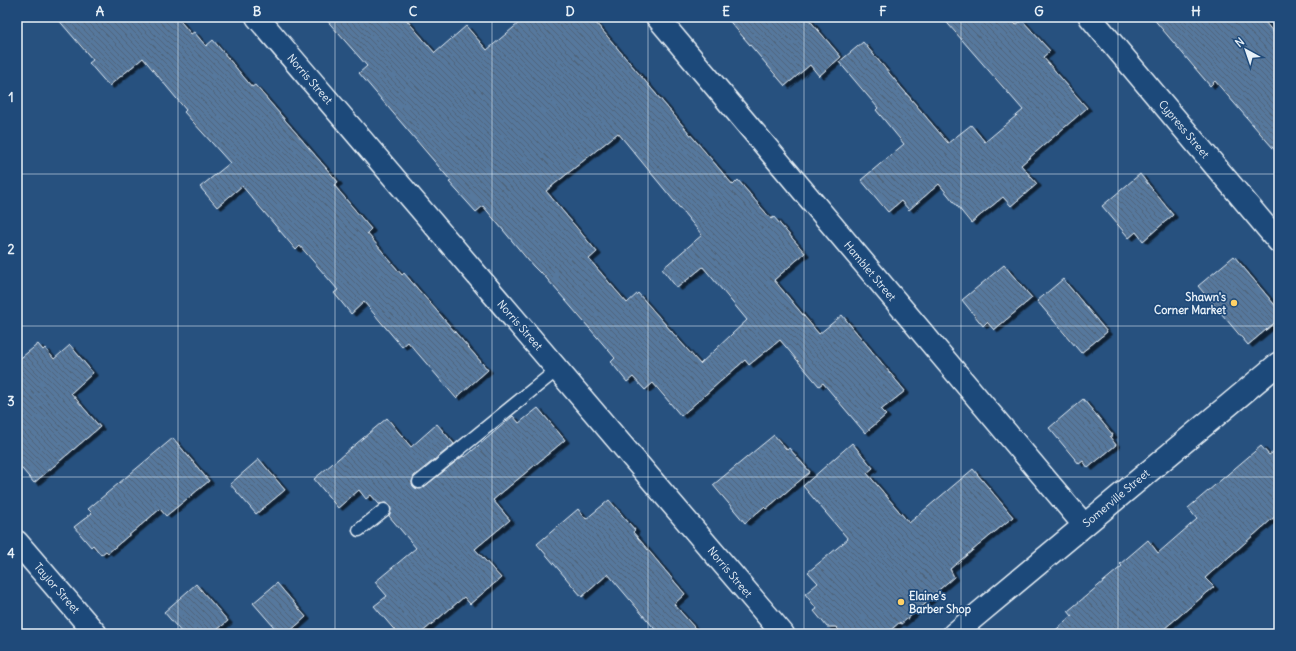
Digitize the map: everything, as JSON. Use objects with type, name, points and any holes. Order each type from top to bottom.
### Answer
[{"type":"street","name":"Norris Street","points":[[257,17],[783,634]]},
{"type":"street","name":"Hamblet Street","points":[[657,17],[1084,525]]},
{"type":"street","name":"Cypress Street","points":[[1090,17],[1279,242]]},
{"type":"street","name":"Somerville Street","points":[[954,634],[1279,363]]},
{"type":"street","name":"Taylor Street","points":[[17,542],[96,634]]},
{"type":"lane","points":[[419,482],[558,369]]},
{"type":"lane","points":[[359,530],[384,510]]},
{"type":"building","points":[[56,17],[177,17],[191,34],[194,32],[206,46],[213,40],[252,87],[255,85],[338,182],[334,185],[371,229],[367,233],[402,275],[404,273],[488,370],[456,398],[408,342],[402,347],[364,302],[351,314],[334,293],[338,290],[300,246],[296,250],[242,186],[217,207],[200,187],[230,163],[184,112],[186,110],[143,58],[109,86],[89,63],[93,60]]},
{"type":"building","points":[[324,17],[404,17],[435,53],[466,26],[487,50],[526,17],[591,17],[733,185],[738,180],[771,219],[774,217],[805,253],[774,280],[819,334],[842,315],[905,391],[881,410],[886,415],[865,433],[823,383],[819,386],[780,340],[749,365],[745,360],[681,416],[653,383],[645,390],[633,377],[627,382],[611,362],[615,358],[541,272],[540,273],[533,266],[483,206],[476,212],[449,182],[451,181],[359,73],[367,66]],"holes":[[[618,133],[702,235],[662,269],[677,288],[703,267],[747,320],[700,364],[638,293],[627,303],[589,259],[597,252],[546,191]]]},
{"type":"building","points":[[726,17],[807,17],[841,57],[819,76],[810,65],[785,86]]},
{"type":"building","points":[[942,17],[1009,17],[1016,25],[1022,20],[1050,51],[1043,57],[1087,108],[1021,165],[1037,184],[1011,206],[1003,197],[971,223],[939,184],[909,210],[901,201],[888,212],[861,180],[904,144],[876,110],[878,108],[839,62],[863,42],[948,143],[971,125],[985,142],[1023,110]]},
{"type":"building","points":[[1152,17],[1261,17],[1279,39],[1279,155],[1215,81],[1210,86]]},
{"type":"building","points":[[1140,174],[1173,215],[1143,241],[1136,232],[1129,238],[1102,206]]},
{"type":"building","name":"Shawn's Corner Market","points":[[1234,256],[1279,310],[1279,319],[1248,345],[1198,286]]},
{"type":"building","points":[[1004,265],[1032,298],[994,330],[987,322],[983,326],[962,300]]},
{"type":"building","points":[[1063,279],[1107,332],[1081,353],[1037,301]]},
{"type":"building","points":[[38,344],[43,350],[45,348],[54,359],[70,345],[93,373],[71,393],[100,427],[34,483],[17,463],[17,361]]},
{"type":"building","points":[[1083,399],[1113,435],[1110,437],[1116,445],[1088,468],[1083,461],[1079,464],[1049,428]]},
{"type":"building","points":[[538,408],[565,440],[493,500],[510,520],[475,549],[501,578],[470,604],[464,597],[420,634],[398,634],[374,606],[387,596],[375,582],[416,548],[389,516],[391,509],[387,503],[379,504],[371,495],[366,499],[359,490],[338,508],[314,479],[387,418],[411,447],[437,424],[454,444],[414,476],[412,483],[413,486],[421,489],[463,456],[465,457],[513,416],[519,423]]},
{"type":"building","points":[[774,435],[787,450],[789,448],[810,472],[766,509],[764,507],[745,523],[713,485]]},
{"type":"building","points":[[173,438],[209,481],[166,516],[160,509],[108,553],[106,551],[101,555],[93,545],[91,547],[74,527],[92,513],[88,509]]},
{"type":"building","points":[[852,443],[873,468],[867,473],[909,523],[973,469],[1013,517],[950,569],[954,577],[934,594],[936,595],[901,624],[900,622],[886,634],[843,634],[836,627],[827,627],[814,611],[817,609],[805,594],[818,583],[808,572],[848,539],[803,486]]},
{"type":"building","points":[[1261,446],[1269,455],[1279,448],[1279,513],[1205,578],[1214,587],[1158,634],[1051,634],[1072,616],[1068,611],[1122,566],[1120,564],[1148,540],[1158,553],[1197,519],[1188,508]]},
{"type":"building","points":[[259,459],[285,490],[256,514],[230,484]]},
{"type":"building","points":[[609,500],[635,530],[633,532],[685,594],[674,604],[700,634],[659,634],[608,574],[582,597],[537,544],[578,509],[586,519]]},
{"type":"building","points":[[277,583],[306,617],[287,634],[280,634],[253,603]]},
{"type":"building","points":[[196,584],[228,621],[212,634],[183,634],[164,612]]},
{"type":"place","name":"Shawn's Corner Market","points":[[1234,303]]},
{"type":"place","name":"Elaine's Barber Shop","points":[[901,602]]}]
